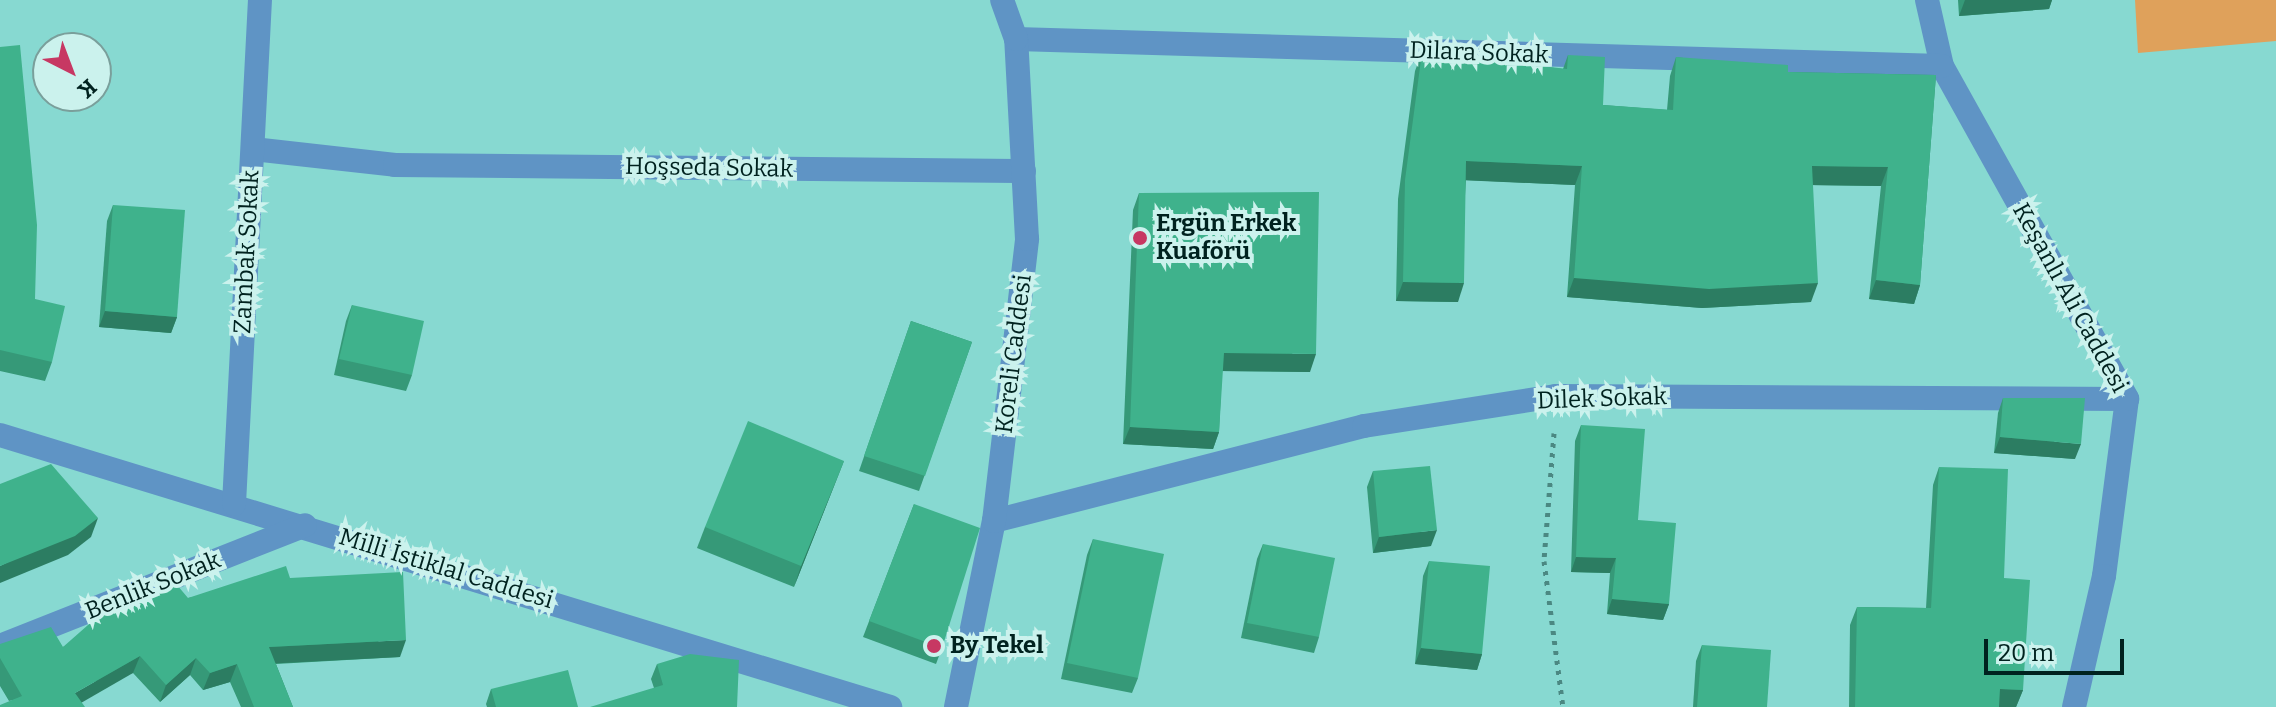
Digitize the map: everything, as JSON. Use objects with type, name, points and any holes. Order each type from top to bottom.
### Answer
[{"type":"street","name":"Zambak Sokak","points":[[234,504],[260,0]]},
{"type":"street","name":"Keşanlı Ali Caddesi","points":[[1927,0],[1942,66],[2127,399],[2104,576],[2074,707]]},
{"type":"street","name":"Koreli Caddesi","points":[[956,707],[994,521],[1027,239],[1016,39],[1001,2]]},
{"type":"street","name":"Dilara Sokak","points":[[1016,39],[1942,66]]},
{"type":"street","name":"Hoşseda Sokak","points":[[253,149],[395,165],[1024,171]]},
{"type":"street","name":"Dilek Sokak","points":[[994,521],[1364,426],[1556,396],[2127,399]]},
{"type":"street","name":"Milli İstiklal Caddesi","points":[[0,435],[305,525],[890,707]]},
{"type":"street","name":"Benlik Sokak","points":[[0,646],[305,525]]},
{"type":"path","points":[[1556,396],[1544,561],[1563,707]]},
{"type":"shaded area","points":[[2135,0],[2276,0],[2276,41],[2138,53]]},
{"type":"building","points":[[20,45],[37,225],[35,299],[65,306],[52,362],[0,350],[0,47]]},
{"type":"building","points":[[1422,52],[1567,69],[1568,55],[1605,57],[1603,105],[1673,110],[1676,57],[1788,65],[1788,72],[1936,75],[1920,285],[1876,280],[1888,167],[1812,166],[1818,283],[1709,289],[1574,278],[1582,166],[1466,161],[1464,283],[1403,282],[1405,180]]},
{"type":"building","points":[[1319,192],[1316,354],[1224,353],[1219,432],[1130,427],[1139,193]]},
{"type":"building","points":[[113,205],[185,210],[177,317],[105,311]]},
{"type":"building","points":[[352,305],[424,321],[412,375],[339,359]]},
{"type":"building","points":[[911,321],[972,342],[925,476],[864,456]]},
{"type":"building","points":[[2003,398],[2085,398],[2081,444],[2000,437]]},
{"type":"building","points":[[748,421],[844,461],[801,566],[705,527]]},
{"type":"building","points":[[1581,425],[1645,429],[1638,520],[1676,523],[1669,604],[1612,599],[1616,558],[1576,557]]},
{"type":"building","points":[[51,464],[98,518],[75,536],[0,566],[0,484]]},
{"type":"building","points":[[1430,466],[1437,530],[1379,537],[1373,471]]},
{"type":"building","points":[[1939,467],[2008,469],[2004,578],[2030,580],[2023,690],[2000,689],[1999,707],[1855,707],[1857,607],[1931,608]]},
{"type":"building","points":[[914,504],[980,528],[942,648],[869,621]]},
{"type":"building","points":[[1093,539],[1164,554],[1138,678],[1067,663]]},
{"type":"building","points":[[1263,544],[1335,558],[1319,637],[1247,623]]},
{"type":"building","points":[[1429,561],[1490,566],[1482,654],[1421,648]]},
{"type":"building","points":[[286,566],[290,578],[403,572],[406,640],[269,647],[293,707],[254,707],[237,664],[210,673],[196,658],[166,685],[140,656],[75,693],[85,707],[0,707],[22,696],[0,658],[0,644],[51,627],[63,647],[113,603],[136,593],[142,600],[172,579],[188,598]]},
{"type":"building","points":[[1702,645],[1771,650],[1767,707],[1697,707]]},
{"type":"building","points":[[690,654],[739,660],[737,707],[590,707],[663,685],[657,664]]},
{"type":"building","points":[[568,670],[578,707],[496,707],[491,689]]},
{"type":"place","name":"Ergün Erkek Kuaförü","points":[[1140,238]]},
{"type":"place","name":"By Tekel","points":[[934,646]]}]
